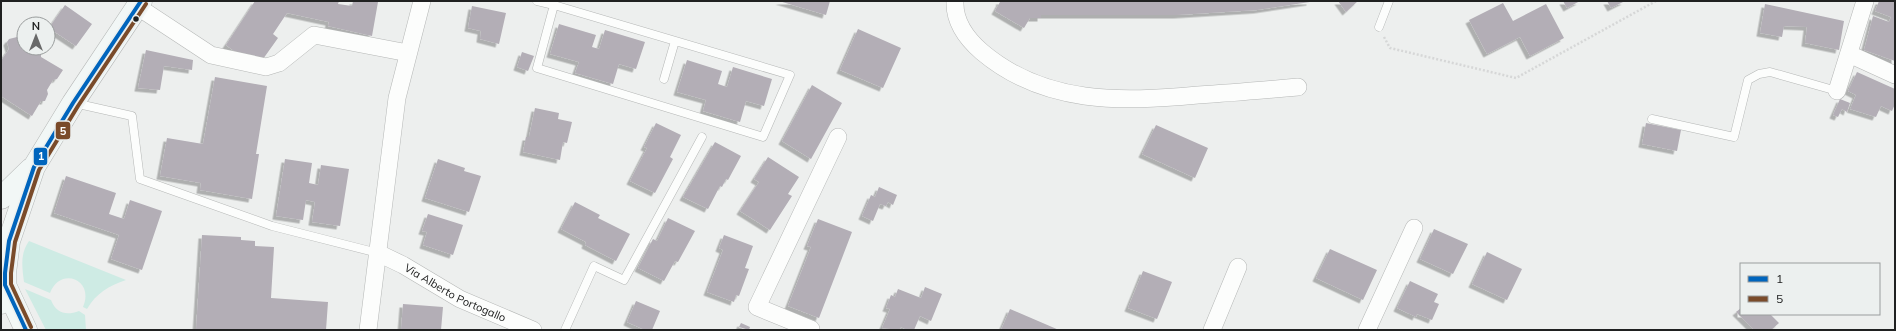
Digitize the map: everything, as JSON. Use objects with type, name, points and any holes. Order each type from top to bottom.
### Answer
[{"type":"street","points":[[368,330],[397,98],[422,1]]},
{"type":"street","points":[[955,1],[959,24],[968,40],[996,63],[1042,87],[1074,95],[1113,99],[1166,98],[1298,87]]},
{"type":"street","points":[[1837,91],[1850,54],[1865,1]]},
{"type":"street","points":[[26,330],[3,280],[9,242],[34,167],[73,102],[139,4],[211,56],[266,67],[279,63],[314,35],[408,53]]},
{"type":"street","points":[[1850,54],[1895,75]]},
{"type":"street","points":[[810,330],[811,329],[757,307],[838,138]]},
{"type":"street","points":[[1,198],[34,167]]},
{"type":"street","points":[[1367,330],[1414,228]]},
{"type":"street","name":"Via Alberto Portogallo","points":[[378,253],[403,265],[460,299],[524,328]]},
{"type":"street","points":[[1212,330],[1238,267]]},
{"type":"lane","points":[[537,1],[554,5],[790,75],[763,137],[537,68],[554,5]]},
{"type":"lane","points":[[1379,27],[1389,1]]},
{"type":"lane","points":[[664,79],[675,41]]},
{"type":"lane","points":[[1652,119],[1734,137],[1748,80],[1759,74],[1770,72],[1837,91]]},
{"type":"lane","points":[[73,102],[132,116],[140,180],[272,226],[378,253]]},
{"type":"lane","points":[[564,330],[594,266],[624,280],[702,137]]},
{"type":"path","points":[[1379,27],[1390,48],[1516,78],[1656,1]]},
{"type":"green space","points":[[29,241],[126,280],[99,294],[87,309],[83,307],[85,297],[84,289],[75,279],[68,278],[61,280],[55,285],[50,293],[24,282],[22,265],[23,255]]},
{"type":"green space","points":[[25,289],[51,300],[59,311],[70,313],[79,311],[85,315],[86,330],[46,330]]},
{"type":"building","points":[[255,1],[339,1],[338,4],[352,6],[353,1],[378,2],[372,36],[328,26],[329,22],[287,13],[273,34],[278,38],[263,59],[238,54],[226,45]]},
{"type":"building","points":[[779,1],[830,1],[826,15]]},
{"type":"building","points":[[999,1],[1310,2],[1257,10],[1177,15],[1041,15],[1041,18],[1030,18],[1024,28],[995,11],[1000,2]]},
{"type":"building","points":[[1338,1],[1358,1],[1346,12]]},
{"type":"building","points":[[1563,1],[1580,1],[1567,8]]},
{"type":"building","points":[[1607,1],[1625,1],[1611,8]]},
{"type":"building","points":[[1879,1],[1895,1],[1895,61],[1864,50],[1873,16],[1889,22],[1891,17],[1875,11]]},
{"type":"building","points":[[1503,3],[1513,21],[1546,4],[1564,38],[1530,56],[1520,37],[1487,54],[1469,20]]},
{"type":"building","points":[[1765,4],[1844,21],[1839,50],[1805,43],[1807,27],[1784,26],[1782,37],[1760,33]]},
{"type":"building","points":[[65,5],[92,24],[76,46],[56,33],[56,18]]},
{"type":"building","points":[[472,6],[506,13],[499,44],[480,39],[481,31],[468,28]]},
{"type":"building","points":[[559,24],[596,35],[592,47],[599,49],[605,30],[645,42],[636,69],[619,64],[613,84],[575,73],[579,62],[550,54]]},
{"type":"building","points":[[858,29],[901,48],[883,88],[840,70]]},
{"type":"building","points":[[16,37],[16,56],[41,56],[63,70],[57,79],[53,80],[47,90],[48,94],[45,101],[41,101],[32,116],[1,96],[1,61],[9,49],[7,42],[9,39]]},
{"type":"building","points":[[146,50],[193,60],[192,70],[164,66],[160,90],[138,88]]},
{"type":"building","points":[[522,52],[534,56],[528,71],[517,67]]},
{"type":"building","points":[[687,60],[722,71],[718,84],[727,87],[733,67],[772,79],[764,106],[746,101],[740,122],[703,111],[706,100],[677,92]]},
{"type":"building","points":[[1857,72],[1895,89],[1895,104],[1892,111],[1881,106],[1876,117],[1850,109],[1856,95],[1848,91]]},
{"type":"building","points":[[215,77],[267,86],[256,154],[259,154],[252,199],[200,190],[201,183],[160,176],[167,138],[203,144]]},
{"type":"building","points":[[812,85],[842,103],[811,159],[782,141]]},
{"type":"building","points":[[1840,99],[1850,103],[1847,112],[1842,109],[1838,117],[1833,115]]},
{"type":"building","points":[[535,108],[559,113],[558,119],[572,122],[567,143],[563,142],[560,160],[523,152],[526,137],[529,137]]},
{"type":"building","points":[[656,123],[681,135],[670,157],[673,159],[655,193],[630,181],[647,148],[644,147]]},
{"type":"building","points":[[1646,123],[1681,130],[1677,151],[1642,144]]},
{"type":"building","points":[[1156,125],[1208,148],[1195,178],[1142,154]]},
{"type":"building","points":[[715,142],[741,156],[728,180],[726,179],[722,187],[720,186],[708,209],[683,197]]},
{"type":"building","points":[[768,157],[799,177],[788,194],[792,196],[770,230],[740,211],[759,182],[754,179]]},
{"type":"building","points":[[285,159],[312,163],[309,183],[318,185],[321,165],[349,169],[340,226],[312,222],[315,202],[306,200],[303,220],[276,216]]},
{"type":"building","points":[[438,159],[465,168],[464,171],[481,176],[469,212],[425,198]]},
{"type":"building","points":[[66,176],[116,193],[109,214],[124,219],[130,200],[162,211],[142,270],[111,259],[119,235],[54,213]]},
{"type":"building","points":[[879,187],[897,195],[893,205],[888,202],[886,206],[880,204],[873,221],[862,216],[871,195],[875,197]]},
{"type":"building","points":[[575,202],[600,215],[598,218],[630,234],[616,261],[585,245],[586,242],[561,229]]},
{"type":"building","points":[[428,214],[463,225],[453,255],[423,245],[427,232],[422,231]]},
{"type":"building","points":[[668,218],[695,231],[678,262],[675,261],[664,281],[638,268],[653,239],[657,241]]},
{"type":"building","points":[[818,219],[852,232],[819,318],[788,306],[811,247],[807,246]]},
{"type":"building","points":[[1434,229],[1468,244],[1453,274],[1420,259]]},
{"type":"building","points":[[202,235],[241,237],[241,240],[255,241],[255,246],[274,247],[271,298],[328,302],[326,330],[196,330]]},
{"type":"building","points":[[724,235],[753,246],[745,268],[749,269],[739,296],[736,295],[734,302],[707,292],[723,250],[719,248]]},
{"type":"building","points":[[1330,249],[1377,270],[1363,300],[1316,278]]},
{"type":"building","points":[[1487,252],[1522,269],[1507,300],[1472,284]]},
{"type":"building","points":[[1143,271],[1172,282],[1157,319],[1128,308]]},
{"type":"building","points":[[1410,281],[1438,294],[1434,302],[1439,304],[1432,320],[1417,314],[1416,317],[1397,308]]},
{"type":"building","points":[[925,287],[942,294],[931,321],[920,316],[914,330],[907,330],[901,327],[899,330],[882,328],[890,309],[886,308],[891,295],[895,297],[898,289],[921,298]]},
{"type":"building","points":[[636,301],[660,311],[652,330],[645,330],[627,322]]},
{"type":"building","points":[[403,304],[443,307],[441,330],[401,330]]},
{"type":"building","points":[[1010,309],[1059,330],[1001,330]]},
{"type":"building","points":[[1740,309],[1740,315],[1771,315],[1779,323],[1771,330],[1754,330],[1736,312]]},
{"type":"building","points":[[741,323],[750,327],[749,330],[739,327]]},
{"type":"transit line","name":"1","points":[[26,330],[5,285],[5,273],[9,241],[34,167],[73,103],[141,1]]},
{"type":"transit line","name":"5","points":[[31,327],[11,284],[11,273],[15,242],[39,170],[78,106],[146,4]]}]
